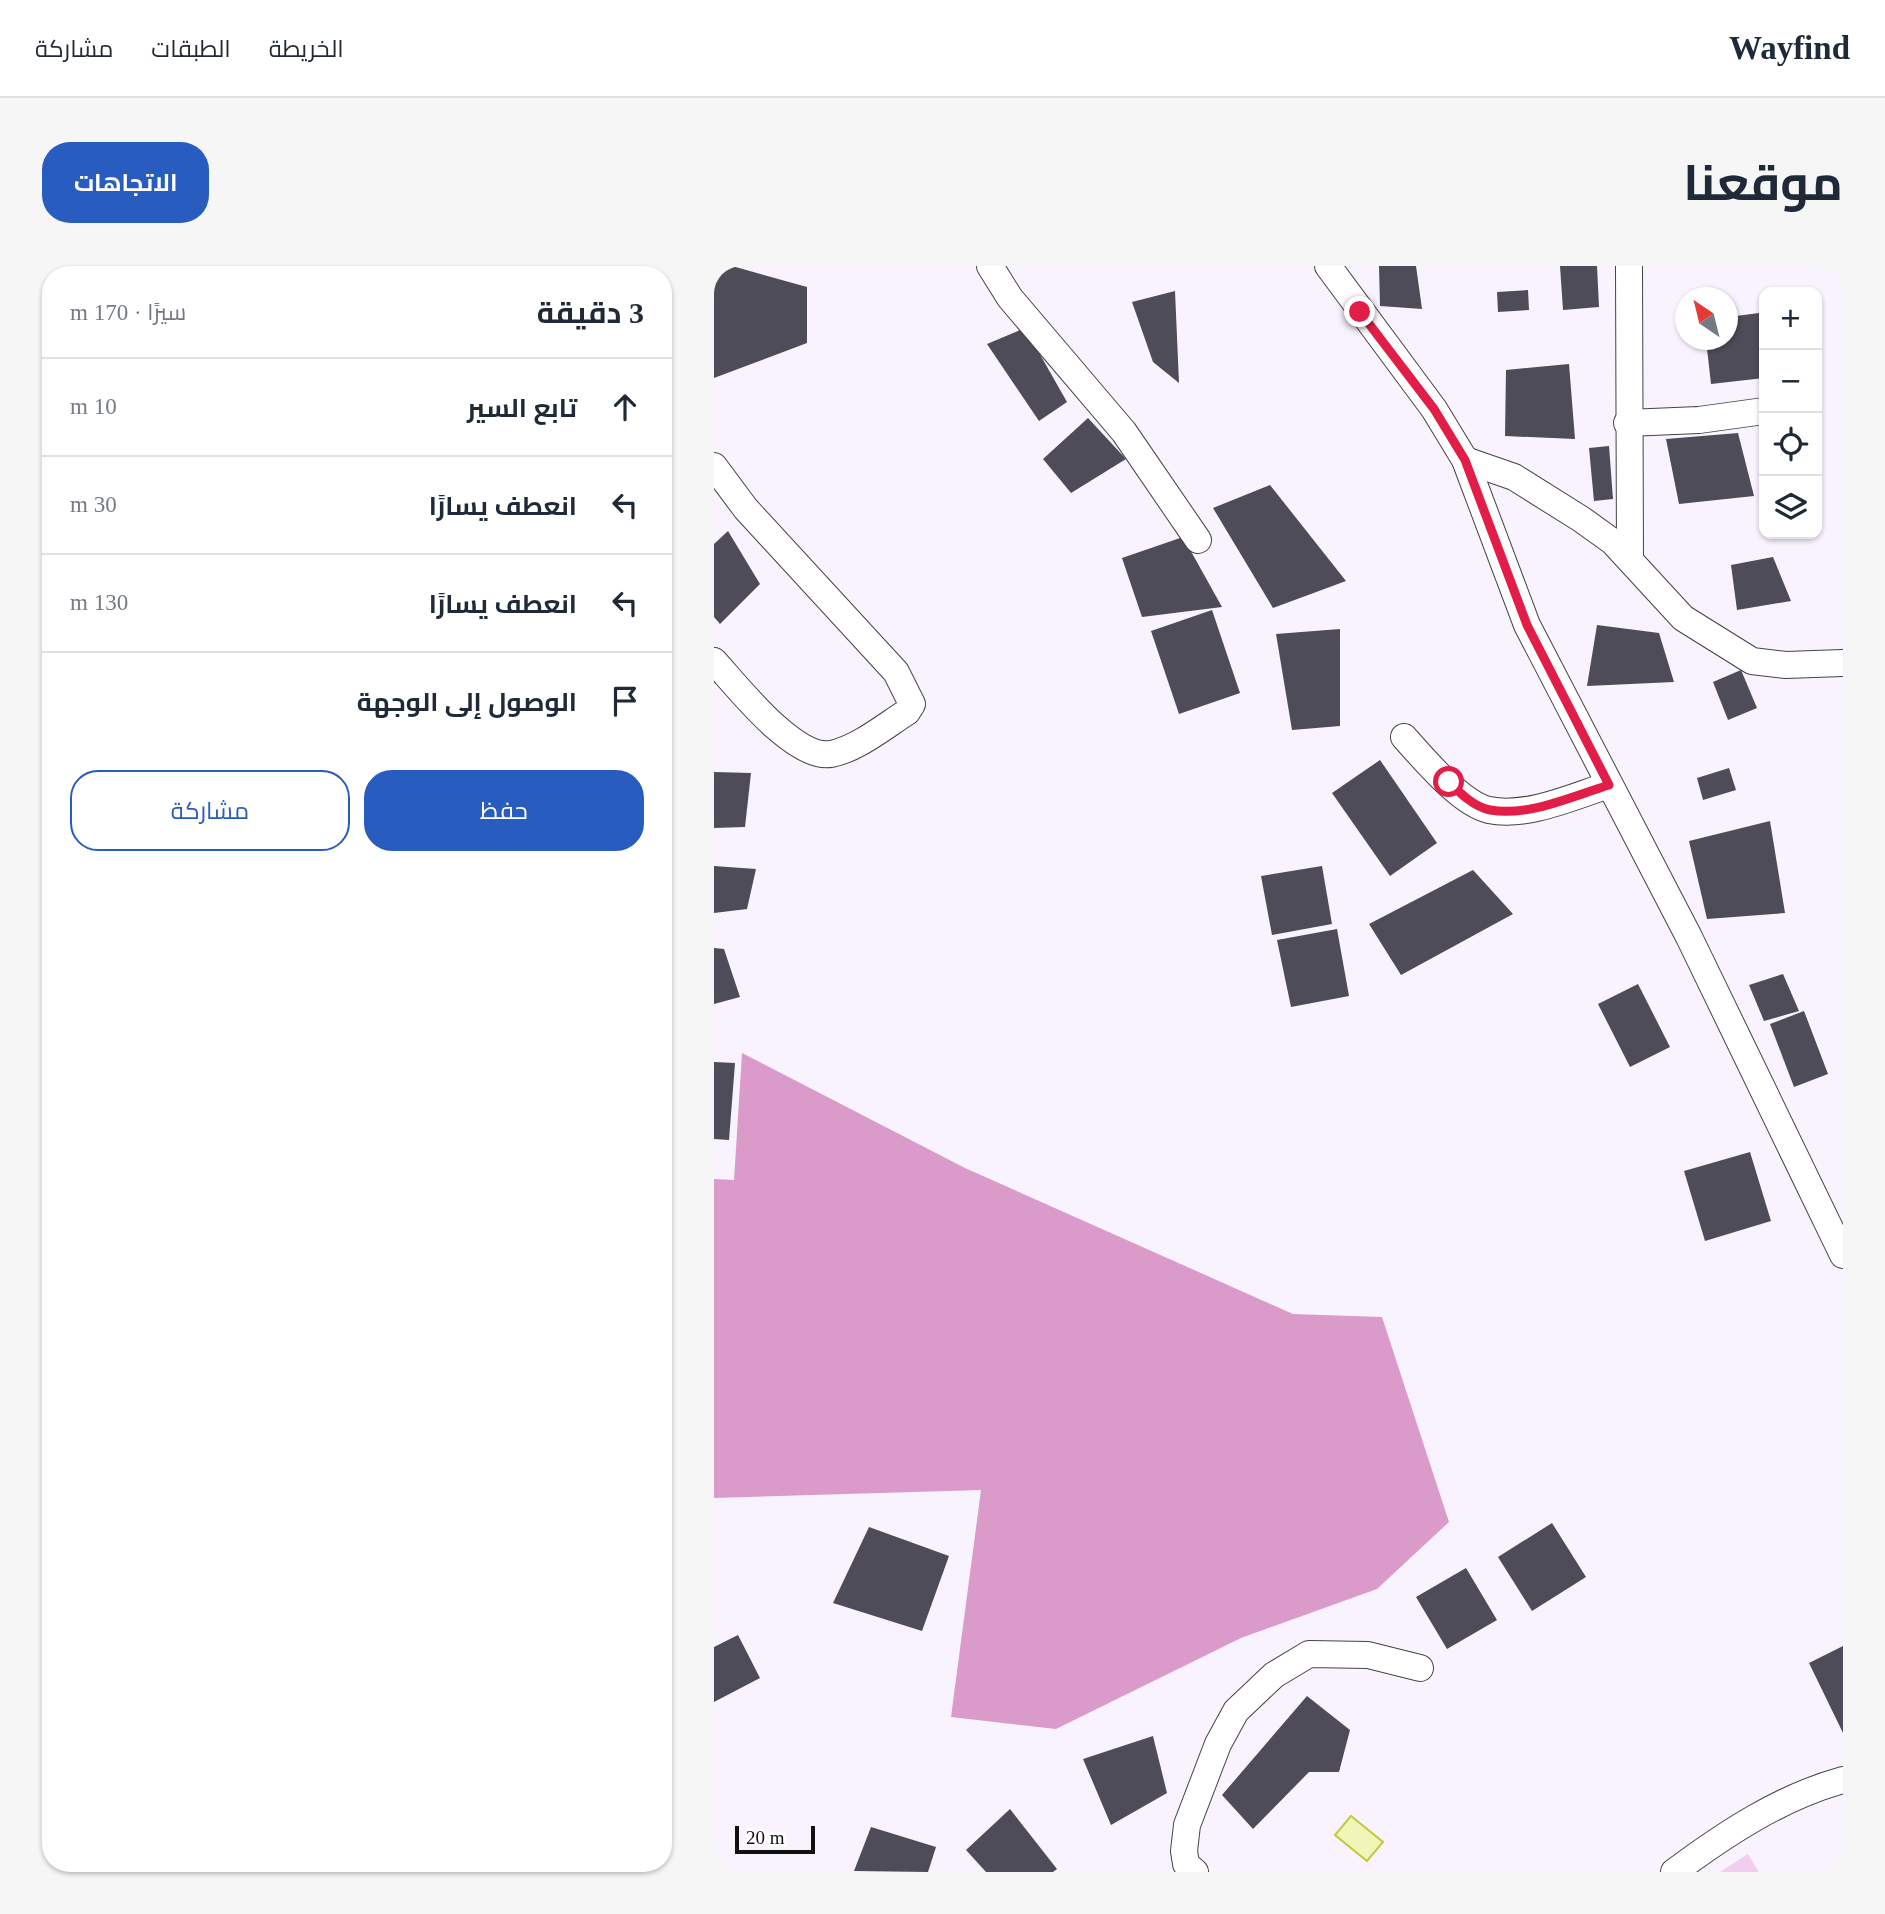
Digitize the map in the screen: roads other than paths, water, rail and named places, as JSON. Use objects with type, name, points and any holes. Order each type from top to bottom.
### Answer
[{"type":"street","points":[[990,266],[1010,298],[1124,432],[1198,540]]},
{"type":"street","points":[[1328,266],[1434,409],[1465,460],[1527,625],[1689,937],[1843,1255]]},
{"type":"street","points":[[1629,266],[1627,423],[1632,517],[1630,559]]},
{"type":"street","points":[[1627,423],[1699,420],[1759,412]]},
{"type":"street","points":[[1465,460],[1514,477],[1541,492],[1613,542],[1683,618],[1752,661],[1786,665],[1843,663]]},
{"type":"street","points":[[714,466],[747,509],[896,671],[912,704],[907,712],[844,751],[827,755],[810,750],[766,719],[714,661]]},
{"type":"street","points":[[1404,737],[1465,798],[1488,810],[1513,810],[1545,804],[1609,785]]},
{"type":"street","points":[[1195,1872],[1186,1864],[1184,1851],[1187,1825],[1218,1744],[1236,1711],[1274,1675],[1309,1654],[1368,1655],[1420,1668]]},
{"type":"street","points":[[1674,1872],[1734,1828],[1816,1788],[1843,1780]]}]
